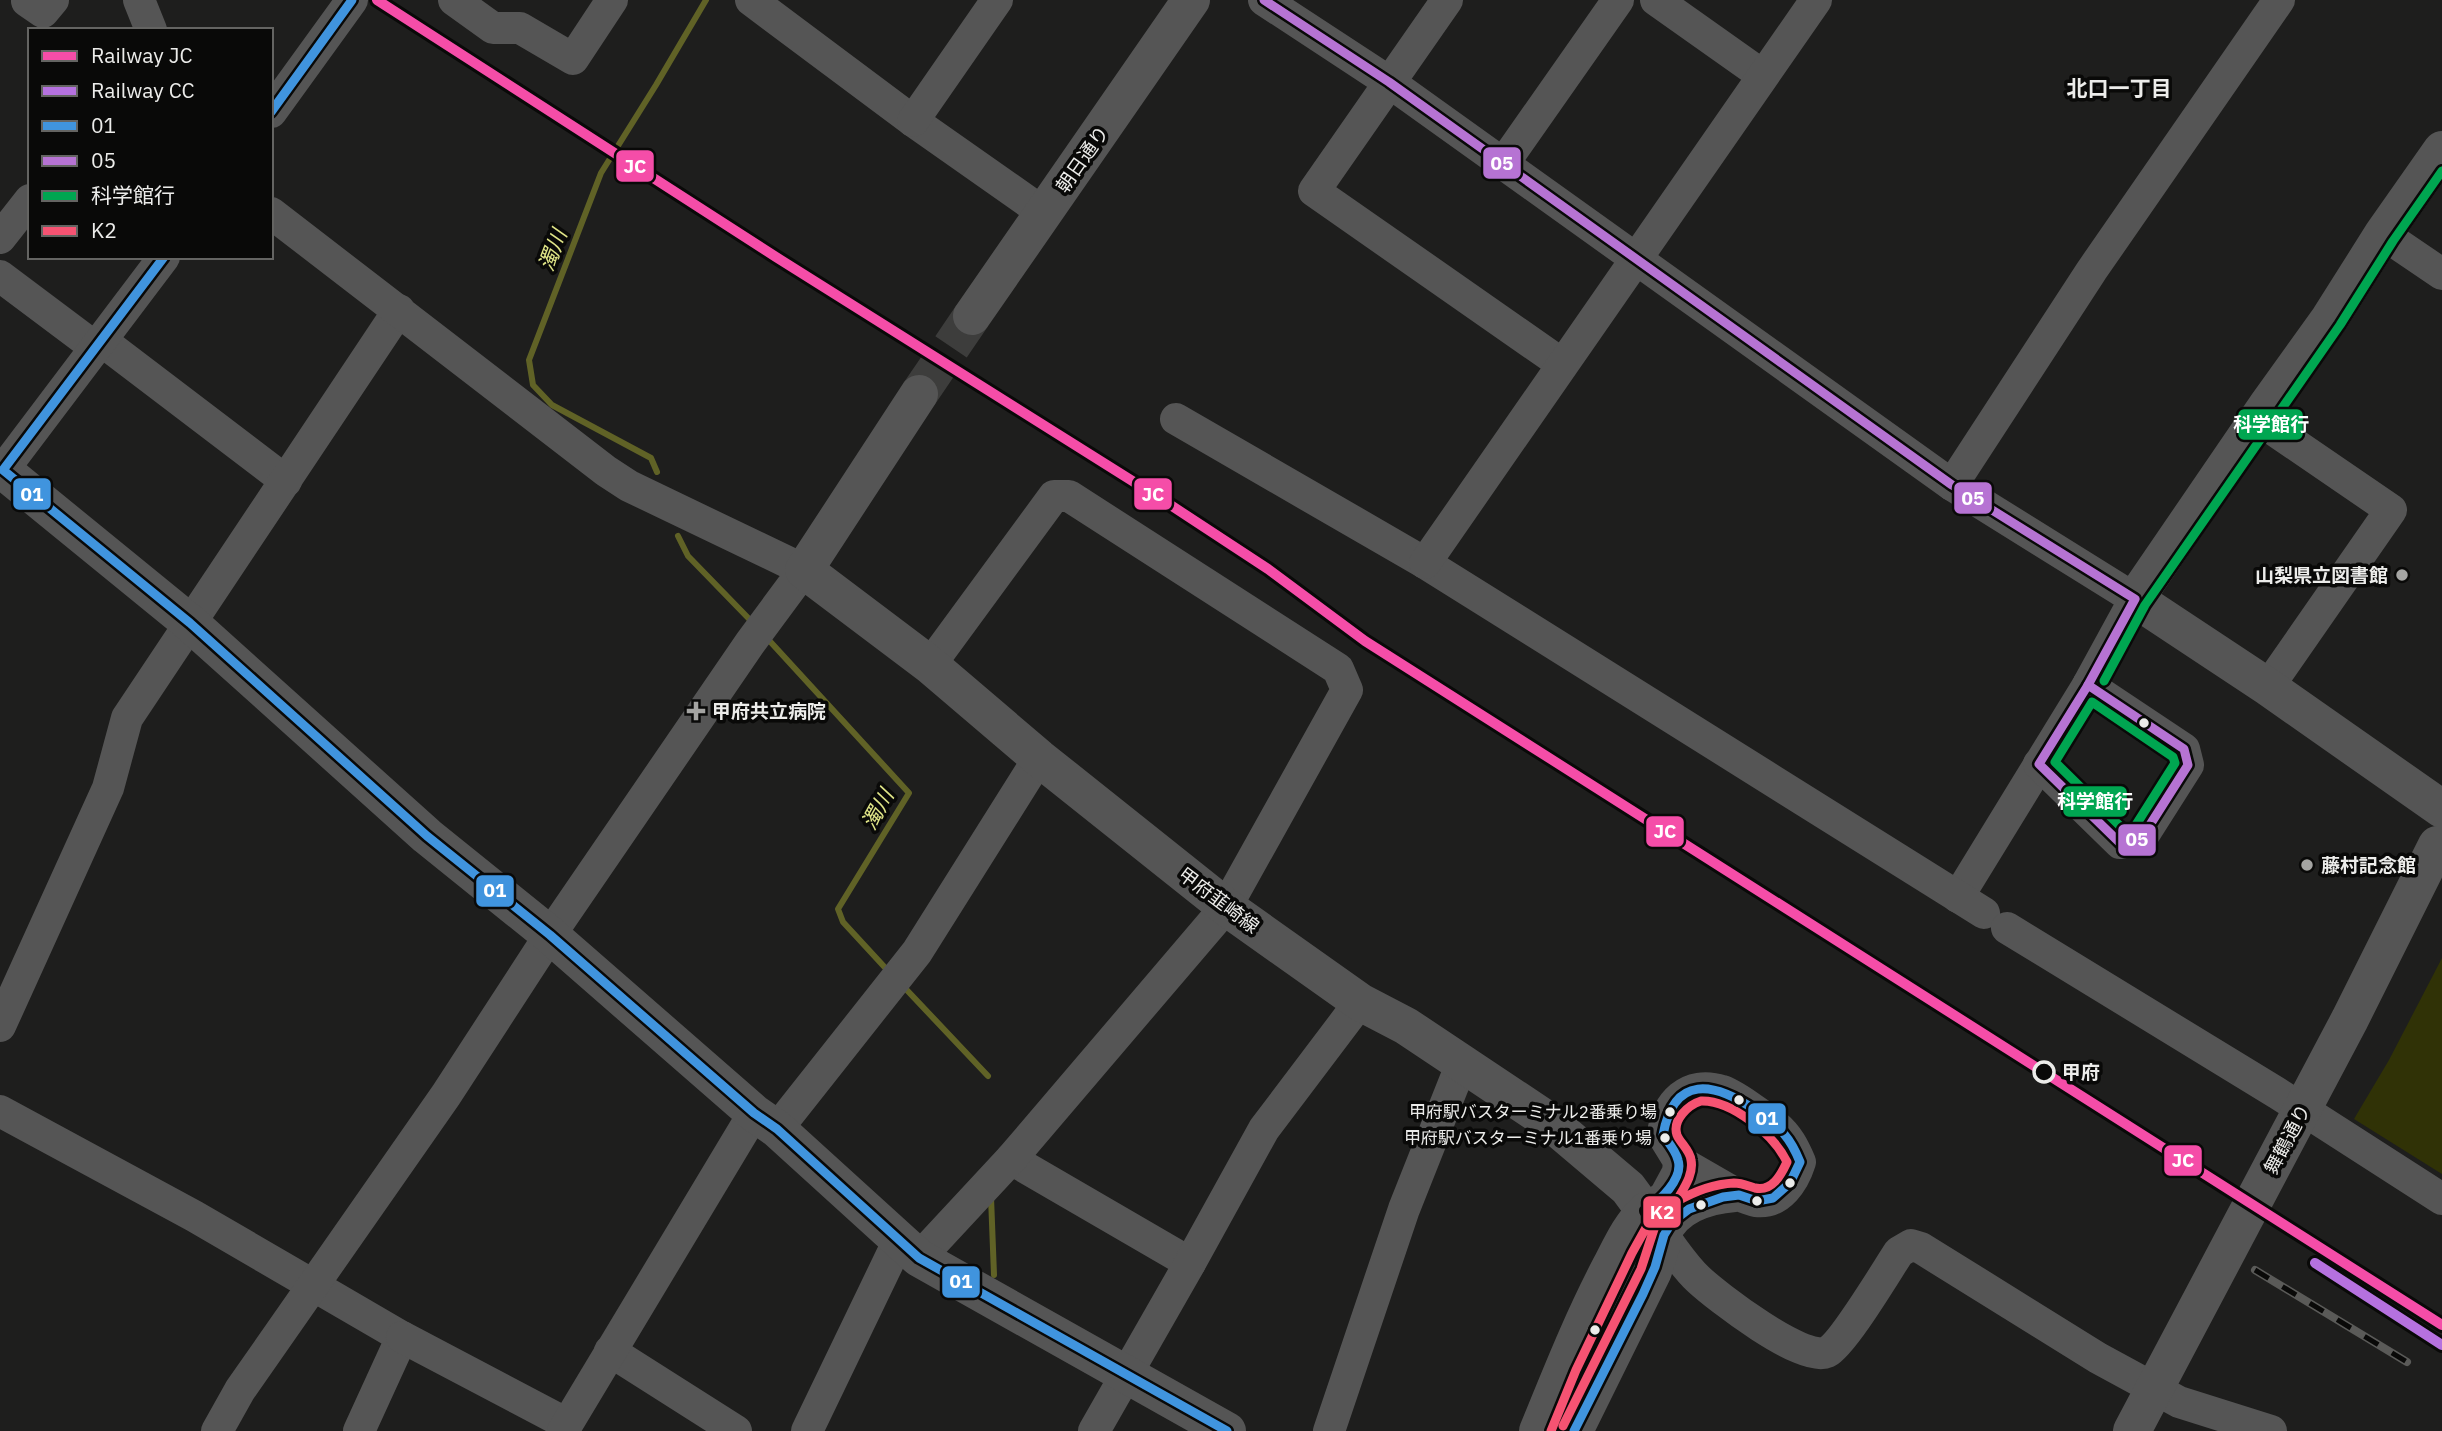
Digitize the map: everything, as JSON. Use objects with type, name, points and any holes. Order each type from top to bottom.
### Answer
[{"type":"main road","name":"朝日通り","points":[[972,317],[1191,0]]},
{"type":"main road","points":[[2440,831],[2268,687],[2135,599],[2330,318],[2442,150]]},
{"type":"main road","points":[[804,570],[919,394]]},
{"type":"main road","points":[[2,469],[190,623],[427,836],[550,935],[766,1121],[909,1249],[1227,1431]]},
{"type":"main road","name":"甲府韮崎線","points":[[804,570],[930,665],[1039,758],[1226,908],[1360,1002],[1406,1026],[1550,1122],[1628,1188],[1655,1224]]},
{"type":"main road","name":"舞鶴通り","points":[[2132,1431],[2350,1019],[2440,831]]},
{"type":"main road","points":[[1538,1431],[1604,1279],[1637,1219],[1655,1224],[1653,1271],[1574,1431]]},
{"type":"street","points":[[27,1],[43,12],[53,0]]},
{"type":"street","points":[[139,0],[150,28]]},
{"type":"street","points":[[273,109],[352,0]]},
{"type":"street","points":[[454,0],[493,28],[520,28],[573,60],[606,2]]},
{"type":"street","points":[[751,0],[787,10],[913,121],[1044,213]]},
{"type":"street","points":[[913,121],[997,0]]},
{"type":"street","points":[[1265,0],[1389,82],[1952,485],[2135,599],[2088,685],[2039,764],[1983,913]]},
{"type":"street","points":[[1447,0],[1314,191],[1562,364]]},
{"type":"street","points":[[1503,164],[1618,0]]},
{"type":"street","points":[[1656,0],[1762,75]]},
{"type":"street","points":[[1425,563],[1816,0]]},
{"type":"street","points":[[1952,485],[2092,270],[2278,0]]},
{"type":"street","points":[[0,238],[28,203]]},
{"type":"street","points":[[217,1431],[240,1390],[446,1095],[550,935],[750,643],[804,570],[629,486],[606,471],[273,215]]},
{"type":"street","points":[[2384,234],[2442,274]]},
{"type":"street","points":[[2,469],[163,259]]},
{"type":"street","points":[[0,276],[99,344],[286,481]]},
{"type":"street","points":[[0,1026],[108,788],[127,718],[399,310]]},
{"type":"street","points":[[1176,419],[1425,563],[1983,913],[2277,1093],[2442,1199]]},
{"type":"street","points":[[2258,419],[2391,510],[2268,687]]},
{"type":"street","points":[[807,1431],[909,1249],[1011,1159],[1226,908],[1347,690],[1338,669],[1069,496],[1054,496],[930,665]]},
{"type":"street","points":[[2039,764],[2120,843],[2141,839],[2188,765],[2184,748],[2088,685]]},
{"type":"street","points":[[0,1111],[194,1216],[402,1337],[565,1427],[610,1351],[766,1121],[917,952],[1039,758]]},
{"type":"street","points":[[1094,1431],[1264,1129],[1360,1002]]},
{"type":"street","points":[[1329,1431],[1404,1209],[1462,1063]]},
{"type":"street","points":[[1709,1089],[1724,1091],[1776,1126],[1793,1146],[1800,1161],[1796,1177],[1785,1191],[1775,1198],[1759,1201],[1738,1195],[1679,1161],[1663,1135],[1668,1111],[1685,1094],[1709,1089]]},
{"type":"street","points":[[1011,1159],[1190,1263]]},
{"type":"street","points":[[1655,1224],[1665,1196],[1678,1172],[1679,1161]]},
{"type":"street","points":[[1655,1224],[1668,1226],[1678,1214],[1709,1201],[1738,1195]]},
{"type":"street","points":[[1655,1224],[1697,1278],[1748,1320],[1789,1343],[1821,1353],[1828,1351],[1855,1318],[1899,1252],[1911,1245],[1921,1248],[2098,1358],[2179,1402],[2271,1431]]},
{"type":"street","points":[[359,1431],[402,1337]]},
{"type":"street","points":[[610,1351],[736,1431]]},
{"type":"shaded area","points":[[2442,958],[2442,1174],[2354,1119],[2389,1060]]},
{"type":"waterway","name":"濁川","points":[[657,472],[651,458],[552,405],[533,385],[529,360],[601,173],[706,0]]},
{"type":"waterway","name":"濁川","points":[[678,536],[688,556],[754,624]]},
{"type":"waterway","name":"濁川","points":[[766,637],[909,793],[838,909],[843,922],[890,973]]},
{"type":"waterway","name":"濁川","points":[[903,986],[988,1076]]},
{"type":"waterway","name":"濁川","points":[[991,1197],[994,1275]]},
{"type":"tunnel","points":[[919,394],[972,316]]},
{"type":"railway","points":[[2255,1270],[2407,1362]]},
{"type":"rail line","name":"JC","points":[[377,0],[776,257],[1169,504],[1268,569],[1365,641],[2442,1325]]},
{"type":"rail line","name":"CC","points":[[2315,1263],[2442,1345]]},
{"type":"transit line","name":"01","points":[[273,109],[352,0]]},
{"type":"transit line","name":"05","points":[[1264,0],[1389,82],[1952,485],[2135,599],[2088,685]]},
{"type":"transit line","name":"科学館行","points":[[2104,681],[2145,605],[2340,325],[2393,241],[2442,171]]},
{"type":"transit line","name":"01","points":[[162,259],[3,470],[190,623],[427,836],[550,935],[754,1113],[777,1129],[919,1258],[1227,1431]]},
{"type":"transit line","name":"05","points":[[2088,685],[2184,749],[2188,765],[2141,839],[2120,843],[2039,764],[2088,685]]},
{"type":"transit line","name":"科学館行","points":[[2092,702],[2173,757],[2175,763],[2134,828],[2124,830],[2055,762],[2092,702]]},
{"type":"transit line","name":"01","points":[[1574,1431],[1643,1294],[1655,1267],[1664,1235],[1672,1222],[1689,1209],[1723,1197],[1739,1195],[1757,1201],[1773,1198],[1790,1183],[1800,1162],[1787,1137],[1763,1115],[1725,1094],[1698,1089],[1686,1093],[1676,1101],[1668,1115],[1663,1135],[1672,1147],[1679,1167],[1669,1189],[1646,1211]]},
{"type":"transit line","name":"K2","points":[[1701,1101],[1726,1106],[1751,1121],[1772,1141],[1787,1162],[1771,1185],[1761,1189],[1737,1183],[1719,1185],[1676,1202],[1692,1166],[1689,1153],[1677,1135],[1677,1124],[1686,1110],[1701,1101]]},
{"type":"transit line","name":"K2","points":[[1551,1431],[1576,1370],[1632,1253],[1647,1226],[1667,1209],[1656,1223],[1641,1269],[1563,1426]]},
{"type":"place","name":"山梨県立図書館","points":[[2402,575]]},
{"type":"place","name":"甲府共立病院","points":[[696,711]]},
{"type":"place","name":"藤村記念館","points":[[2307,865]]},
{"type":"place","name":"甲府","points":[[2044,1072]]},
{"type":"place","name":"甲府駅バスターミナル2番乗り場","points":[[1670,1112]]},
{"type":"place","name":"甲府駅バスターミナル1番乗り場","points":[[1665,1138]]},
{"type":"district","name":"北口一丁目","points":[[2119,88]]}]
